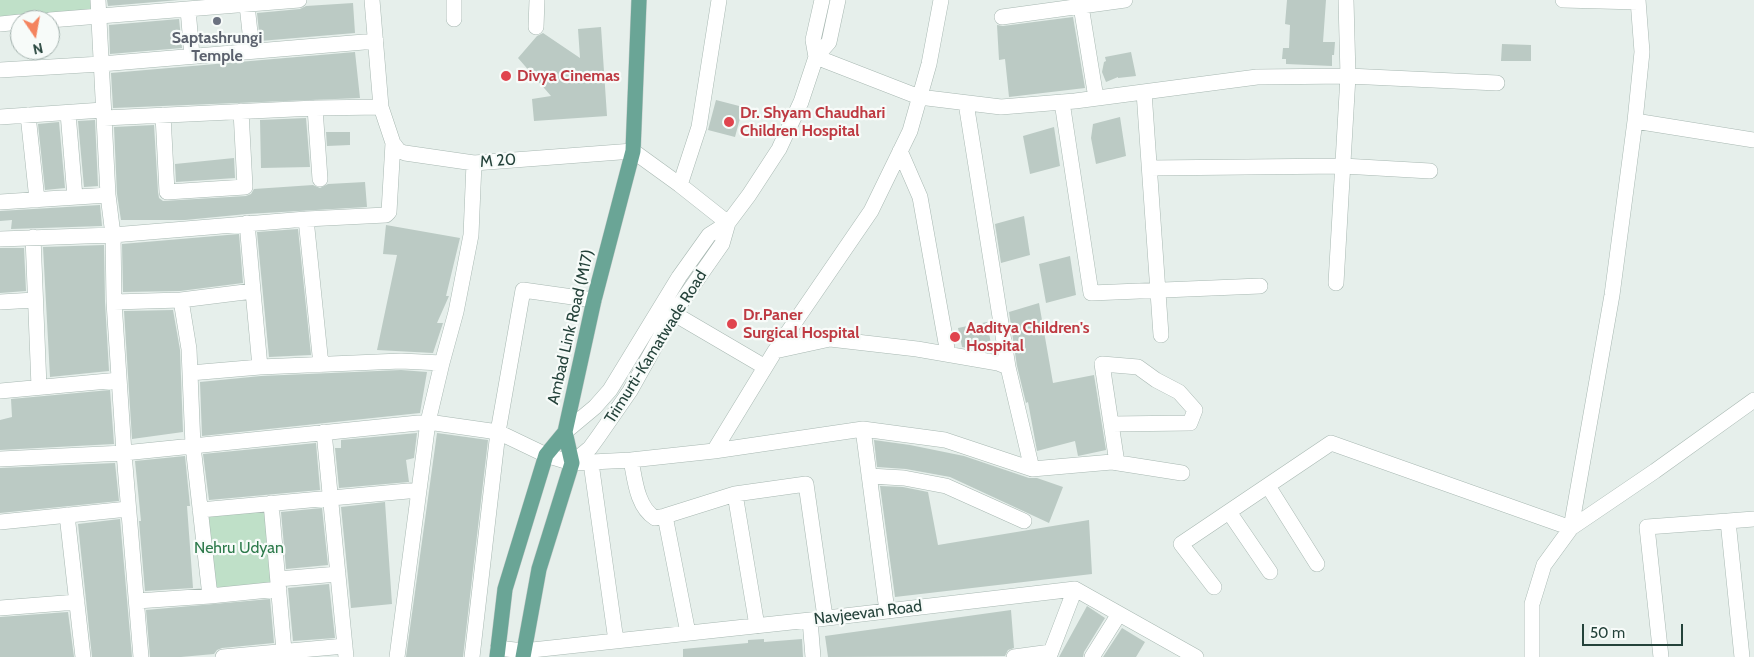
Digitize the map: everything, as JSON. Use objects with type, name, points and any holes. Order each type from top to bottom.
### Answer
[{"type":"main road","name":"Ambad Link Road (M17)","points":[[572,463],[565,432],[594,300],[633,151],[639,0]]},
{"type":"main road","points":[[497,653],[506,590],[546,455],[565,432]]},
{"type":"main road","points":[[523,654],[539,569],[572,463]]},
{"type":"street","points":[[98,0],[108,195],[113,235],[114,302],[119,380],[141,657]]},
{"type":"street","points":[[60,19],[298,0]]},
{"type":"street","points":[[0,239],[113,235],[247,223],[386,215],[390,212],[393,143],[381,107],[372,0]]},
{"type":"street","points":[[454,0],[454,19]]},
{"type":"street","points":[[536,27],[537,0]]},
{"type":"street","points":[[680,185],[699,127],[719,0]]},
{"type":"street","name":"Trimurti-Kamatwade Road","points":[[816,57],[813,40],[822,0]]},
{"type":"street","name":"Trimurti-Kamatwade Road","points":[[572,463],[590,448],[625,399],[667,310],[679,277],[709,234],[728,223],[779,149],[801,102],[816,57],[829,42],[838,0]]},
{"type":"street","points":[[714,451],[775,351],[871,211],[910,131],[929,64],[941,0]]},
{"type":"street","points":[[1002,17],[1125,0]]},
{"type":"street","points":[[1336,283],[1348,76],[1346,0]]},
{"type":"street","points":[[1563,0],[1638,1],[1642,52],[1635,121],[1612,295],[1571,528]]},
{"type":"street","points":[[247,4],[252,51]]},
{"type":"street","points":[[1082,6],[1096,98]]},
{"type":"street","points":[[188,9],[192,56]]},
{"type":"street","points":[[0,70],[101,64],[376,41]]},
{"type":"street","points":[[816,57],[919,98],[1001,107],[1062,102],[1258,77],[1348,76],[1497,84]]},
{"type":"street","points":[[1144,92],[1161,335]]},
{"type":"street","points":[[1062,102],[1091,293],[1260,286]]},
{"type":"street","points":[[966,103],[1008,367],[1032,469]]},
{"type":"street","points":[[0,117],[68,113],[163,115],[381,107]]},
{"type":"street","points":[[315,108],[320,178]]},
{"type":"street","points":[[163,115],[168,192],[245,187],[240,112]]},
{"type":"street","points":[[68,113],[74,197]]},
{"type":"street","points":[[28,115],[37,200]]},
{"type":"street","points":[[1635,121],[1754,140]]},
{"type":"street","name":"M 20","points":[[393,143],[399,151],[405,153],[474,163],[633,151]]},
{"type":"street","points":[[633,151],[728,223]]},
{"type":"street","points":[[900,151],[920,197],[948,354]]},
{"type":"street","points":[[397,657],[428,422],[456,312],[471,235],[474,163]]},
{"type":"street","points":[[1150,168],[1343,166],[1430,171]]},
{"type":"street","points":[[0,202],[108,195]]},
{"type":"street","points":[[306,219],[321,365]]},
{"type":"street","points":[[247,223],[260,367]]},
{"type":"street","points":[[33,237],[39,388]]},
{"type":"street","points":[[472,657],[498,432],[523,290],[594,300]]},
{"type":"street","points":[[114,302],[181,300],[253,291]]},
{"type":"street","points":[[0,302],[35,300]]},
{"type":"street","points":[[181,300],[189,349],[193,446],[210,596]]},
{"type":"street","points":[[667,310],[765,367]]},
{"type":"street","name":"Trimurti-Kamatwade Road","points":[[565,432],[595,407],[610,390],[667,310]]},
{"type":"street","points":[[775,351],[830,339],[917,349],[998,363],[1008,367]]},
{"type":"street","points":[[190,373],[260,367],[400,361],[442,363]]},
{"type":"street","points":[[1112,424],[1190,423],[1195,410],[1179,392],[1156,380],[1138,366],[1102,364],[1118,463]]},
{"type":"street","points":[[0,391],[119,380]]},
{"type":"street","points":[[1532,657],[1532,604],[1544,565],[1571,528],[1754,400]]},
{"type":"street","points":[[1738,412],[1754,410]]},
{"type":"street","points":[[0,459],[124,452],[428,422],[498,432],[546,455],[572,463],[632,460],[714,451],[863,430],[945,440],[1032,469],[1112,462],[1182,472]]},
{"type":"street","points":[[863,430],[887,611]]},
{"type":"street","points":[[223,657],[284,651],[346,651],[324,432]]},
{"type":"street","points":[[1214,587],[1181,544],[1331,443],[1571,528]]},
{"type":"street","points":[[632,460],[641,501],[649,514],[655,518],[735,494],[806,484],[818,619],[813,657]]},
{"type":"street","points":[[591,463],[616,641]]},
{"type":"street","points":[[869,476],[904,478],[946,486],[1024,521]]},
{"type":"street","points":[[1268,486],[1318,564]]},
{"type":"street","points":[[200,510],[419,490]]},
{"type":"street","points":[[735,494],[757,626]]},
{"type":"street","points":[[271,503],[284,651]]},
{"type":"street","points":[[0,522],[128,509]]},
{"type":"street","points":[[1229,512],[1270,572]]},
{"type":"street","points":[[67,515],[83,657]]},
{"type":"street","points":[[665,516],[688,633]]},
{"type":"street","points":[[1661,657],[1646,528],[1754,519]]},
{"type":"street","points":[[1728,521],[1742,657]]},
{"type":"street","points":[[137,601],[210,596],[338,574]]},
{"type":"street","points":[[1014,657],[1050,654],[1075,589],[1196,657]]},
{"type":"street","name":"Navjeevan Road","points":[[497,653],[523,654],[616,641],[1075,589]]},
{"type":"street","points":[[0,601],[0,608],[77,602]]},
{"type":"street","points":[[1092,657],[1120,614]]},
{"type":"green space","points":[[0,0],[98,0],[98,17],[60,19],[60,10],[10,10],[10,22],[0,24]]},
{"type":"green space","name":"Nehru Udyan","points":[[265,507],[273,584],[213,590],[205,512]]},
{"type":"building","points":[[107,0],[179,0],[108,6]]},
{"type":"building","points":[[1287,0],[1326,0],[1323,42],[1335,42],[1332,66],[1286,64],[1286,59],[1282,59],[1283,48],[1289,48],[1290,25],[1285,24]]},
{"type":"building","points":[[353,3],[355,33],[260,41],[257,13],[300,9],[306,6]]},
{"type":"building","points":[[1073,17],[1085,88],[1009,97],[1005,59],[999,60],[997,25],[1003,26]]},
{"type":"building","points":[[179,19],[182,48],[110,54],[109,25]]},
{"type":"building","points":[[601,27],[607,116],[534,121],[532,99],[551,96],[518,58],[537,36],[543,33],[580,58],[578,29]]},
{"type":"building","points":[[1502,44],[1531,45],[1531,61],[1501,61]]},
{"type":"building","points":[[355,52],[360,98],[113,108],[111,73]]},
{"type":"building","points":[[1131,52],[1136,76],[1118,77],[1106,82],[1102,72],[1104,62],[1106,61],[1105,57]]},
{"type":"building","points":[[716,100],[743,107],[735,137],[708,130]]},
{"type":"building","points":[[1120,117],[1126,156],[1096,164],[1091,138],[1093,124]]},
{"type":"building","points":[[306,118],[310,167],[261,168],[260,120]]},
{"type":"building","points":[[95,120],[98,186],[84,187],[78,121]]},
{"type":"building","points":[[59,122],[65,188],[45,190],[38,124]]},
{"type":"building","points":[[154,125],[158,192],[159,198],[163,201],[246,196],[251,194],[254,189],[313,185],[320,188],[328,184],[365,182],[367,207],[247,214],[185,220],[121,220],[117,194],[114,127]]},
{"type":"building","points":[[1054,127],[1060,166],[1030,174],[1023,136]]},
{"type":"building","points":[[326,132],[350,132],[350,145],[327,146]]},
{"type":"building","points":[[234,158],[235,178],[176,182],[175,164]]},
{"type":"building","points":[[100,205],[102,226],[11,229],[12,220],[0,221],[0,211]]},
{"type":"building","points":[[1024,216],[1030,255],[1001,263],[995,224]]},
{"type":"building","points":[[386,225],[460,238],[446,296],[449,296],[437,323],[443,323],[433,353],[377,350],[397,255],[383,254]]},
{"type":"building","points":[[298,229],[311,355],[269,357],[257,232]]},
{"type":"building","points":[[239,234],[243,283],[180,291],[123,292],[122,244]]},
{"type":"building","points":[[104,245],[109,371],[50,377],[43,247]]},
{"type":"building","points":[[0,248],[24,248],[26,291],[0,293]]},
{"type":"building","points":[[1070,256],[1076,295],[1046,303],[1039,264]]},
{"type":"building","points":[[1039,303],[1053,383],[1094,375],[1106,450],[1078,456],[1075,441],[1037,451],[1028,402],[1026,403],[1017,366],[1009,312]]},
{"type":"building","points":[[173,310],[180,350],[183,432],[132,439],[124,311]]},
{"type":"building","points":[[987,322],[991,344],[967,348],[962,347],[958,328]]},
{"type":"building","points":[[401,370],[427,372],[420,413],[202,436],[200,382],[261,376]]},
{"type":"building","points":[[110,390],[114,444],[0,450],[0,420],[12,417],[11,399]]},
{"type":"building","points":[[417,433],[414,458],[406,460],[409,482],[339,488],[335,448],[341,448],[341,440]]},
{"type":"building","points":[[437,433],[488,440],[463,657],[406,657]]},
{"type":"building","points":[[874,440],[964,456],[1029,478],[1037,478],[1063,487],[1049,523],[950,477],[906,469],[877,467]]},
{"type":"building","points":[[316,443],[320,490],[209,500],[203,454]]},
{"type":"building","points":[[185,456],[190,506],[187,506],[193,588],[145,591],[135,461]]},
{"type":"building","points":[[115,463],[119,501],[0,513],[0,468]]},
{"type":"building","points":[[880,486],[903,487],[928,492],[938,545],[1089,520],[1092,574],[895,597]]},
{"type":"building","points":[[385,502],[392,604],[351,608],[341,507]]},
{"type":"building","points":[[322,508],[328,565],[286,569],[281,512]]},
{"type":"building","points":[[120,519],[132,657],[92,657],[78,524]]},
{"type":"building","points":[[329,584],[335,638],[293,641],[288,588]]},
{"type":"building","points":[[270,599],[274,643],[222,648],[214,654],[150,657],[146,610]]},
{"type":"building","points":[[1087,606],[1105,618],[1084,652],[1083,657],[1059,657]]},
{"type":"building","points":[[1011,610],[1014,648],[1008,650],[1005,656],[828,657],[825,636]]},
{"type":"building","points":[[68,612],[74,657],[0,657],[0,617]]},
{"type":"building","points":[[1122,628],[1145,642],[1136,657],[1103,657]]},
{"type":"building","points":[[764,639],[764,642],[802,639],[803,657],[683,657],[683,649],[748,643],[748,640]]},
{"type":"place","name":"Saptashrungi Temple","points":[[217,21]]},
{"type":"place","name":"Divya Cinemas","points":[[506,76]]},
{"type":"place","name":"Dr. Shyam Chaudhari Children Hospital","points":[[729,122]]},
{"type":"place","name":"Dr.Paner Surgical Hospital","points":[[732,324]]},
{"type":"place","name":"Aaditya Children's Hospital","points":[[955,337]]}]
